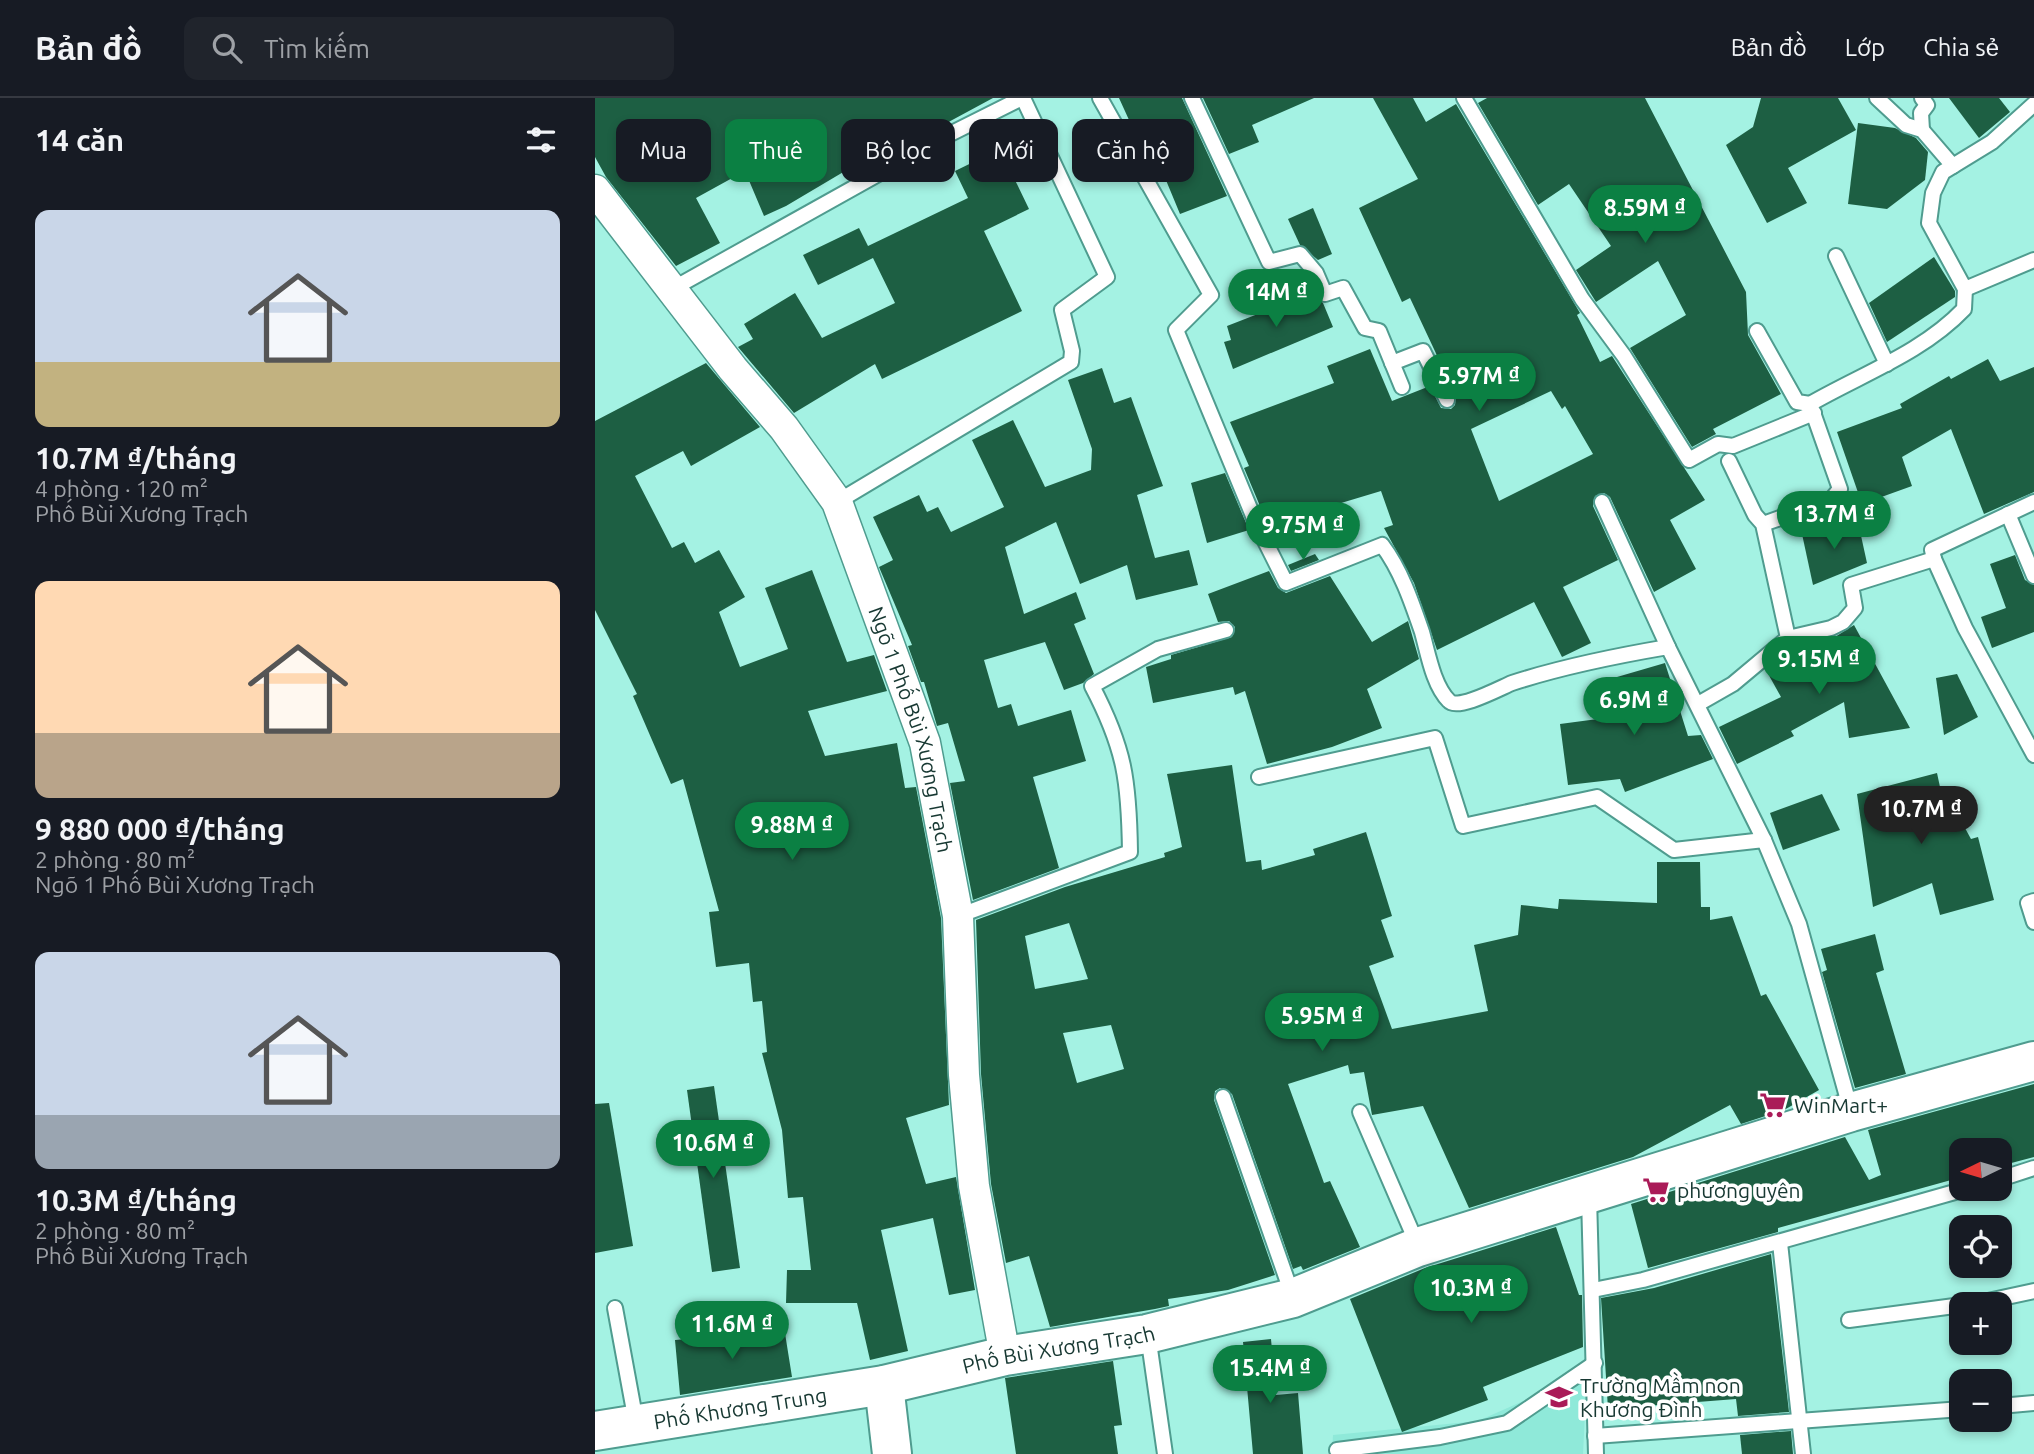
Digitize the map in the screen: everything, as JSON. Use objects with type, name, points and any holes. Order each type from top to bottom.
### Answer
[{"type":"street","name":"Ngõ 1 Phố Bùi Xương Trạch","points":[[595,190],[674,288],[837,502],[925,743],[958,916],[964,1075],[974,1186],[1005,1356]]},
{"type":"street","name":"Phố Bùi Xương Trạch","points":[[884,1385],[1005,1356],[1147,1334],[1293,1298],[1418,1247],[1851,1112],[2034,1061]]},
{"type":"street","name":"Phố Khương Trung","points":[[595,1431],[636,1422],[884,1385]]},
{"type":"street","points":[[884,1385],[892,1454]]},
{"type":"lane","points":[[674,288],[950,134],[1023,98],[1107,277],[1062,310],[1072,351],[1071,362],[837,502]]},
{"type":"lane","points":[[1100,98],[1211,295],[1176,330],[1256,523],[1286,583],[1383,545],[1394,561],[1430,660],[1447,700],[1453,705],[1460,705],[1514,683],[1595,659],[1668,647]]},
{"type":"lane","points":[[1192,98],[1269,262],[1300,254],[1316,273],[1325,295],[1343,288],[1365,328],[1379,331],[1402,387]]},
{"type":"lane","points":[[1464,98],[1582,299],[1624,356],[1689,460],[1718,444],[1733,446],[1812,409],[1950,324],[1964,309],[1965,289],[1929,223],[1933,193],[1943,172],[1992,142],[2034,104]]},
{"type":"lane","points":[[1877,98],[1906,125],[1922,130],[1953,166]]},
{"type":"lane","points":[[1922,98],[1927,104],[1921,113],[1922,130]]},
{"type":"lane","points":[[1836,256],[1887,363]]},
{"type":"lane","points":[[1965,289],[2034,260]]},
{"type":"lane","points":[[1757,331],[1797,401],[1812,409],[1840,489],[1831,500],[1763,524]]},
{"type":"lane","points":[[1392,363],[1423,351],[1447,401]]},
{"type":"lane","points":[[1729,461],[1755,515],[1763,524],[1788,638]]},
{"type":"lane","points":[[1602,502],[1668,647],[1764,840],[1799,924],[1851,1112]]},
{"type":"lane","points":[[2034,502],[1932,550],[1965,628],[2034,755]]},
{"type":"lane","points":[[2008,514],[2034,576]]},
{"type":"lane","points":[[1698,704],[1733,684],[1788,638],[1843,622],[1855,608],[1851,585],[1934,559]]},
{"type":"lane","points":[[958,916],[1130,852],[1126,776],[1114,729],[1092,685],[1158,649],[1226,629]]},
{"type":"lane","points":[[1259,776],[1435,738],[1463,826],[1597,797],[1674,850],[1764,840]]},
{"type":"lane","points":[[2034,901],[2028,903],[2034,922]]},
{"type":"lane","points":[[1223,1097],[1293,1298]]},
{"type":"lane","points":[[1360,1112],[1418,1247]]},
{"type":"lane","points":[[2013,1175],[2034,1168]]},
{"type":"lane","points":[[1593,1290],[1643,1280],[1780,1243],[1949,1194]]},
{"type":"lane","points":[[1589,1195],[1596,1454]]},
{"type":"lane","points":[[1780,1243],[1803,1454]]},
{"type":"lane","points":[[2012,1296],[2034,1291]]},
{"type":"lane","points":[[1849,1320],[1949,1307]]},
{"type":"lane","points":[[615,1308],[636,1422]]},
{"type":"lane","points":[[1147,1334],[1165,1454]]},
{"type":"lane","points":[[1337,1450],[1440,1437],[1507,1423],[1595,1363]]},
{"type":"lane","points":[[2012,1405],[2034,1403]]},
{"type":"lane","points":[[1595,1436],[1949,1410]]},
{"type":"shaded area","name":"Trường Mầm non Khương Đình","points":[[1587,1373],[1583,1454],[1332,1454],[1333,1435],[1478,1421]]},
{"type":"building","points":[[595,98],[993,98],[954,119],[841,119],[841,173],[827,182],[827,119],[725,119],[725,182],[696,198],[720,243],[676,266],[606,177],[595,157]]},
{"type":"building","points":[[1119,98],[1182,98],[1192,119],[1129,119]]},
{"type":"building","points":[[1203,98],[1314,98],[1252,125],[1259,142],[1229,154]]},
{"type":"building","points":[[1373,98],[1413,98],[1426,122],[1456,104],[1580,313],[1577,315],[1600,362],[1612,356],[1705,500],[1670,520],[1696,569],[1654,592],[1610,497],[1604,493],[1595,496],[1593,506],[1618,560],[1563,587],[1591,643],[1562,657],[1534,602],[1437,650],[1414,583],[1384,528],[1393,525],[1381,491],[1268,525],[1244,468],[1249,466],[1230,422],[1334,383],[1327,366],[1370,349],[1392,401],[1430,386],[1441,408],[1451,409],[1455,405],[1456,396],[1410,298],[1402,302],[1359,208],[1418,179]],"holes":[[[1551,391],[1562,409],[1565,406],[1593,454],[1499,501],[1471,429]]]},
{"type":"building","points":[[1487,98],[1645,98],[1746,292],[1748,335],[1781,394],[1713,429],[1716,434],[1692,447],[1630,348],[1686,315],[1658,261],[1596,302],[1576,270],[1611,246],[1569,184],[1538,205],[1478,103]]},
{"type":"building","points":[[1761,98],[1838,98],[1856,130],[1788,168],[1807,203],[1767,223],[1726,145],[1753,127]]},
{"type":"building","points":[[1949,98],[1999,98],[2010,112],[1979,138]]},
{"type":"building","points":[[1858,123],[1895,128],[1916,138],[1928,152],[1925,180],[1887,209],[1848,204]]},
{"type":"building","points":[[1194,124],[1227,196],[1180,214],[1167,182],[1194,182]]},
{"type":"building","points":[[969,164],[969,182],[1016,182],[1029,209],[984,231],[1022,311],[882,379],[875,364],[794,413],[738,347],[753,339],[744,324],[795,293],[822,338],[895,303],[873,258],[818,285],[803,255],[859,228],[868,246],[968,198],[955,171]]},
{"type":"building","points":[[750,182],[826,182],[786,206],[764,216]]},
{"type":"building","points":[[1313,208],[1332,254],[1318,260],[1300,245],[1288,219]]},
{"type":"building","points":[[1934,257],[1955,291],[1955,297],[1887,342],[1869,303]]},
{"type":"building","points":[[1314,292],[1323,303],[1333,327],[1233,369],[1224,342],[1231,340],[1227,326]]},
{"type":"building","points":[[1988,359],[2000,381],[2034,367],[2034,492],[1984,514],[1951,429],[1902,457],[1912,486],[1862,504],[1837,432],[1902,408],[1900,404],[1949,376],[1951,379]]},
{"type":"building","points":[[706,363],[760,427],[691,466],[683,451],[635,476],[672,548],[684,542],[695,563],[719,550],[745,597],[719,612],[740,667],[788,649],[765,588],[812,570],[847,662],[874,655],[887,691],[808,711],[825,756],[897,743],[905,788],[916,787],[941,918],[949,1105],[906,1118],[926,1184],[956,1177],[975,1290],[949,1295],[933,1218],[881,1230],[908,1351],[870,1360],[857,1303],[786,1303],[787,1270],[811,1270],[803,1197],[788,1198],[782,1130],[762,1053],[767,1052],[762,1001],[753,1002],[749,963],[716,967],[709,912],[719,911],[683,779],[671,784],[633,696],[637,694],[595,610],[595,421]]},
{"type":"building","points":[[1102,368],[1114,403],[1131,397],[1163,486],[1137,495],[1155,558],[1189,550],[1198,585],[1136,600],[1127,565],[1080,584],[1056,522],[1005,547],[1024,614],[1076,592],[1086,619],[1074,624],[1094,674],[1083,683],[1064,690],[1045,642],[984,660],[998,708],[1011,704],[1018,726],[1071,710],[1086,761],[1033,777],[1059,868],[973,900],[950,783],[965,781],[948,723],[937,726],[924,682],[921,682],[908,646],[912,645],[879,567],[893,560],[873,517],[919,495],[927,512],[938,507],[951,532],[1004,507],[972,440],[1013,420],[1045,487],[1091,470],[1092,449],[1068,380]]},
{"type":"building","points":[[1225,473],[1249,530],[1207,543],[1191,483]]},
{"type":"building","points":[[1858,522],[1867,563],[1813,585],[1802,534]]},
{"type":"building","points":[[1315,554],[1319,560],[1291,571],[1288,565]]},
{"type":"building","points":[[2015,555],[2025,580],[2034,585],[2034,632],[1992,648],[1981,617],[2006,608],[1990,564]]},
{"type":"building","points":[[1269,571],[1278,588],[1286,593],[1330,576],[1372,642],[1408,621],[1419,659],[1367,689],[1382,728],[1332,747],[1267,764],[1245,691],[1235,695],[1233,687],[1153,703],[1146,667],[1171,659],[1171,655],[1232,637],[1235,627],[1229,621],[1218,622],[1208,594]]},
{"type":"building","points":[[1854,625],[1910,728],[1849,738],[1844,702],[1791,731],[1794,736],[1737,764],[1719,727],[1781,697],[1766,670],[1812,642],[1835,637]]},
{"type":"building","points":[[1665,663],[1688,736],[1701,735],[1713,759],[1625,792],[1620,779],[1568,785],[1560,724],[1628,715],[1617,677]]},
{"type":"building","points":[[1957,674],[1978,717],[1944,735],[1936,678]]},
{"type":"building","points":[[1232,765],[1246,862],[1261,860],[1262,870],[1315,855],[1313,849],[1366,832],[1392,916],[1381,920],[1394,957],[1369,966],[1392,1029],[1488,1011],[1474,945],[1518,935],[1521,905],[1558,909],[1559,899],[1657,903],[1657,862],[1700,862],[1701,907],[1710,907],[1710,920],[1732,916],[1761,996],[1766,994],[1819,1090],[1784,1110],[1741,1124],[1730,1105],[1633,1157],[1469,1208],[1423,1106],[1372,1115],[1364,1072],[1350,1074],[1348,1065],[1288,1084],[1324,1183],[1330,1181],[1360,1247],[1303,1270],[1301,1266],[1293,1269],[1232,1094],[1220,1088],[1215,1091],[1214,1100],[1275,1275],[1228,1290],[1168,1299],[1169,1306],[1050,1327],[1029,1256],[1006,1263],[991,1184],[981,1074],[976,920],[1065,887],[1165,857],[1164,853],[1182,847],[1167,774]],"holes":[[[1069,923],[1088,979],[1035,989],[1025,936]],[[1111,1025],[1124,1069],[1077,1083],[1063,1033]]]},
{"type":"building","points":[[1937,773],[1943,801],[1949,799],[1971,839],[1978,837],[1994,900],[1940,915],[1932,883],[1873,907],[1857,794]]},
{"type":"building","points":[[1822,794],[1840,830],[1783,850],[1770,813]]},
{"type":"building","points":[[1875,934],[1884,970],[1876,973],[1906,1074],[1855,1088],[1822,972],[1827,970],[1821,949]]},
{"type":"building","points":[[2034,1084],[2034,1157],[2013,1163],[2013,1138],[1949,1138],[1949,1181],[1778,1228],[1778,1232],[1648,1268],[1631,1204],[1845,1137],[1869,1180],[1881,1175],[1868,1130]]},
{"type":"building","points":[[714,1086],[740,1268],[712,1272],[687,1090]]},
{"type":"building","points":[[609,1103],[633,1246],[595,1253],[595,1104]]},
{"type":"building","points":[[1556,1227],[1579,1295],[1582,1295],[1583,1347],[1483,1387],[1488,1400],[1402,1432],[1350,1299],[1425,1268]]},
{"type":"building","points":[[1771,1254],[1789,1412],[1738,1416],[1736,1399],[1608,1409],[1601,1298],[1654,1288]]},
{"type":"building","points":[[784,1327],[792,1377],[680,1395],[675,1340],[723,1336],[723,1339]]},
{"type":"building","points":[[1271,1339],[1276,1395],[1298,1393],[1303,1454],[1253,1454],[1243,1342]]},
{"type":"building","points":[[1113,1361],[1122,1425],[1114,1426],[1118,1454],[1016,1454],[1005,1378]]},
{"type":"building","points":[[1791,1431],[1793,1454],[1742,1454],[1740,1435]]},
{"type":"place","name":"WinMart+","points":[[1773,1105]]},
{"type":"place","name":"phương uyên","points":[[1656,1190]]},
{"type":"place","name":"Trường Mầm non Khương Đình","points":[[1559,1397]]}]
